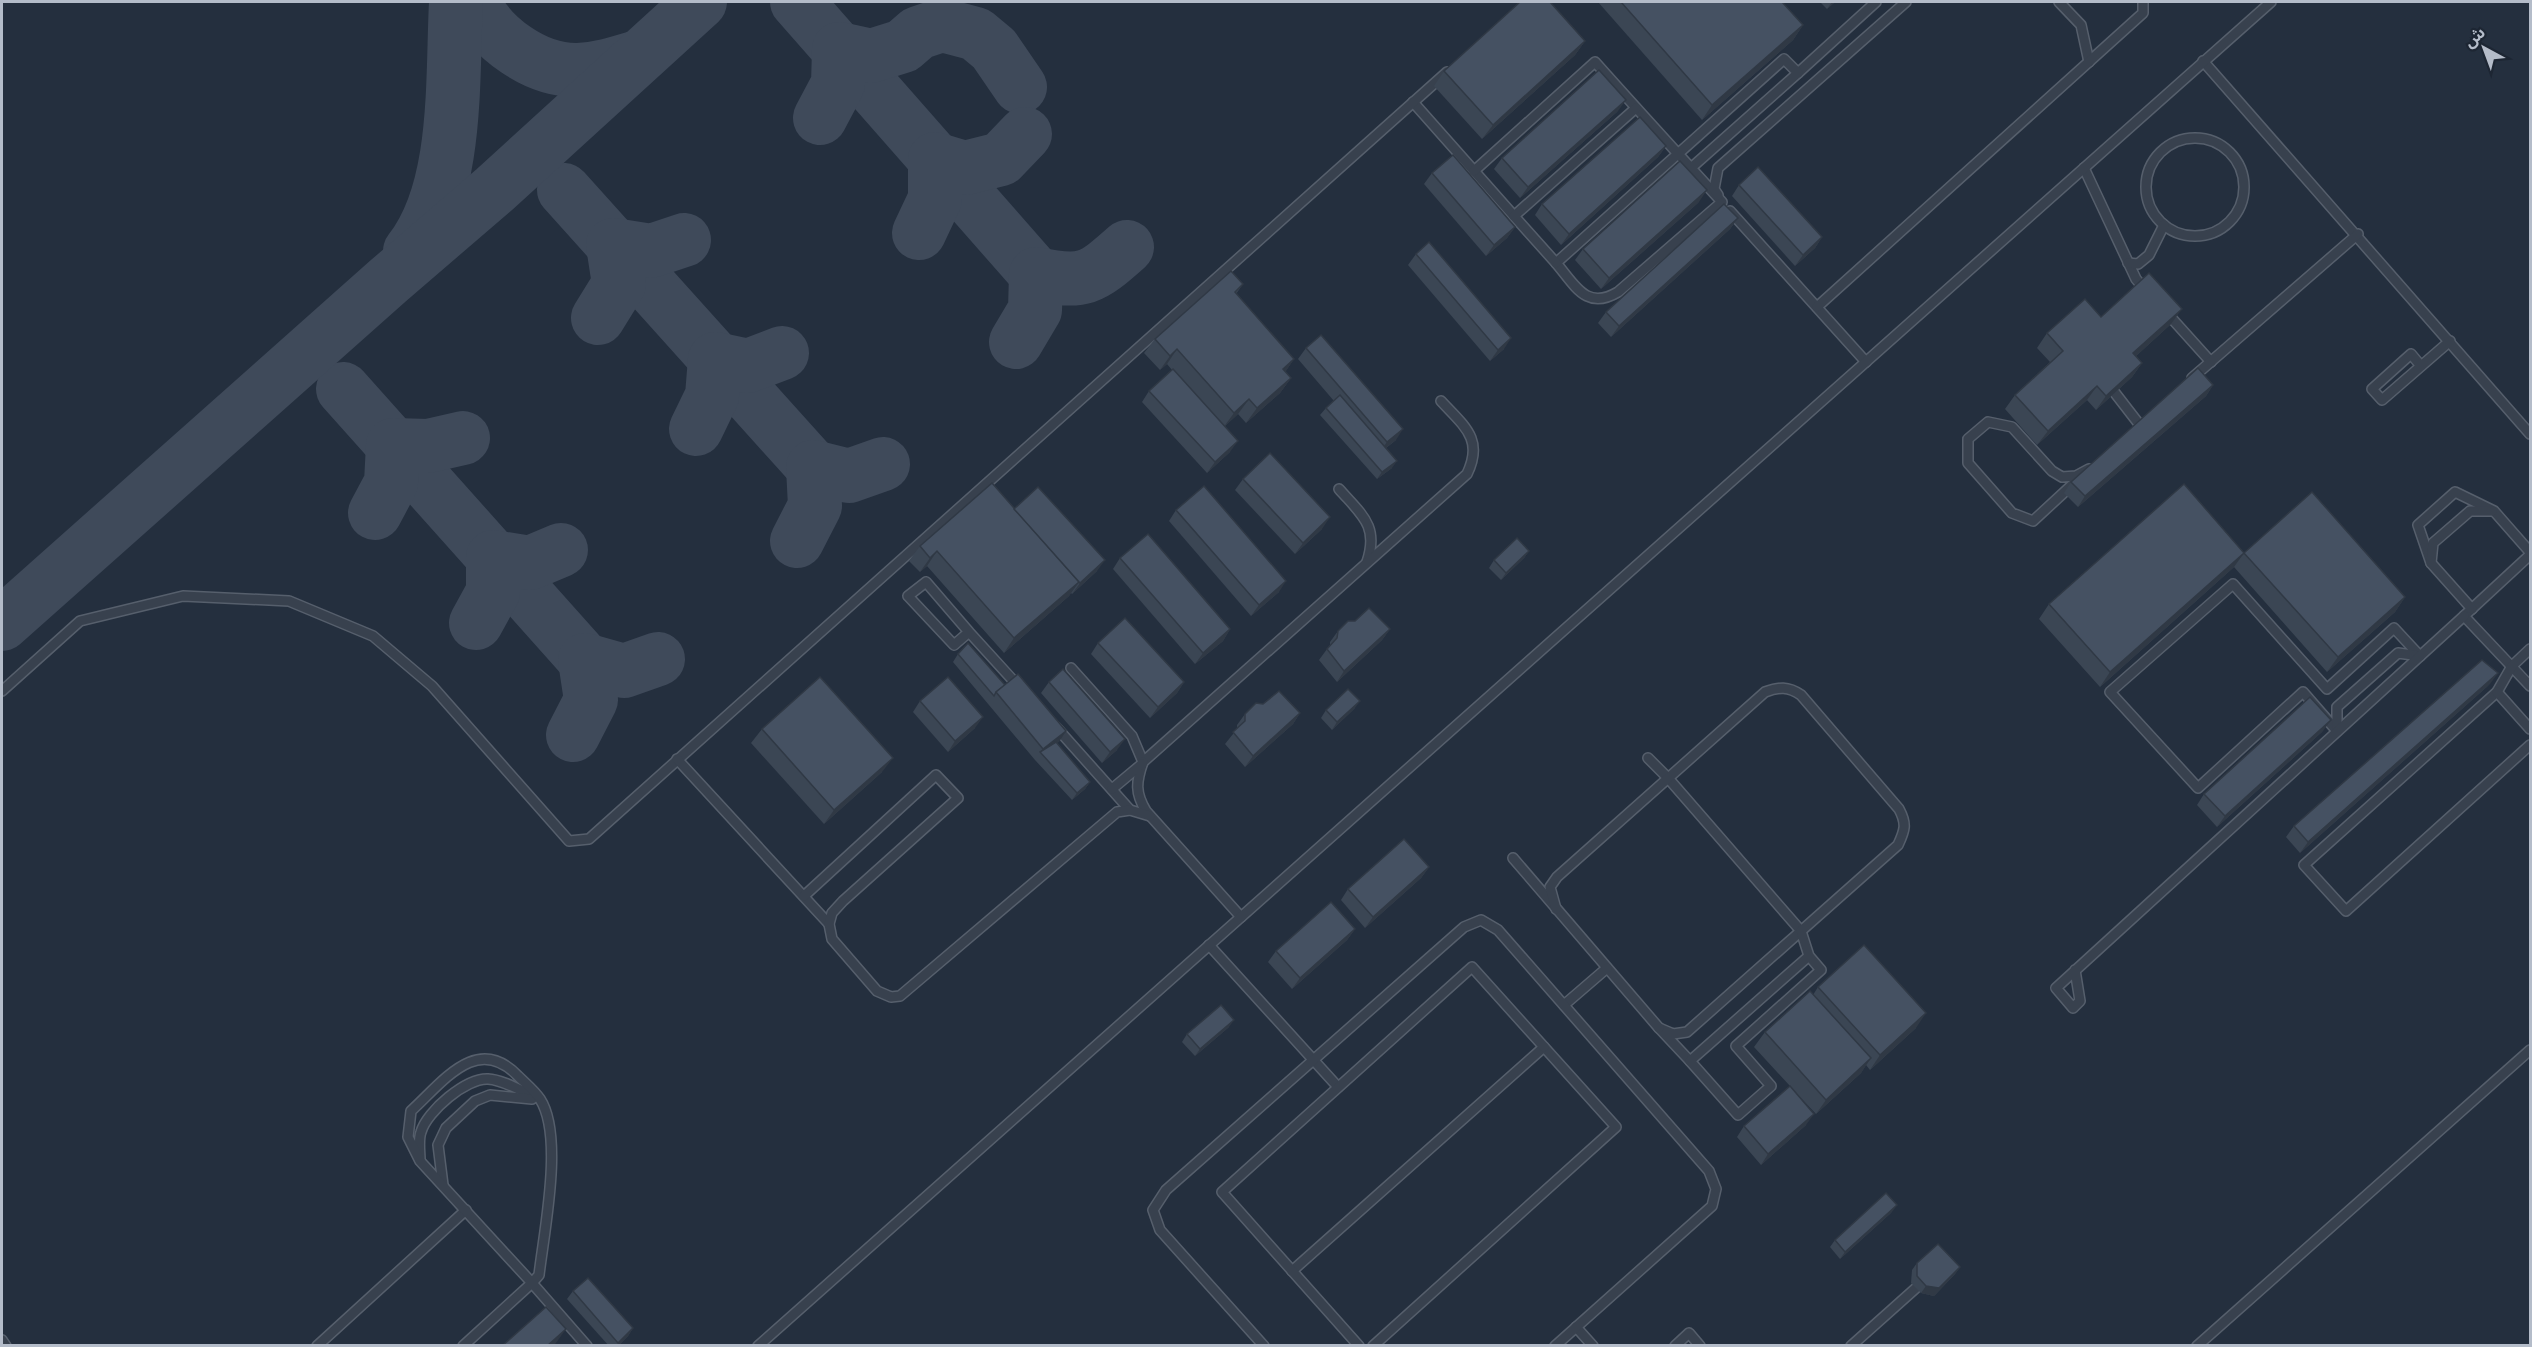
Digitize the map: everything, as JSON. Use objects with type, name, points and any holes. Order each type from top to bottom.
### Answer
[{"type":"lane","points":[[1691,168],[1876,2]]},
{"type":"lane","points":[[1722,201],[1714,189],[1718,168],[1906,2]]},
{"type":"lane","points":[[2059,2],[2081,24],[2089,62]]},
{"type":"lane","points":[[1817,307],[2143,13],[2143,2]]},
{"type":"lane","points":[[758,1346],[2271,2]]},
{"type":"lane","points":[[1556,263],[1784,59],[1798,73]]},
{"type":"lane","points":[[1474,171],[1595,62],[1866,362]]},
{"type":"lane","points":[[2204,62],[2358,234],[2530,434]]},
{"type":"lane","points":[[2,691],[80,621],[183,596],[289,601],[373,636],[432,686],[568,841],[589,839],[1456,63]]},
{"type":"lane","points":[[1413,102],[1584,295],[1596,300],[1605,299],[1618,292],[1722,201]]},
{"type":"lane","points":[[1514,216],[1636,108]]},
{"type":"lane","points":[[2196,137],[2214,141],[2231,153],[2244,179],[2244,196],[2234,217],[2221,229],[2202,236],[2183,235],[2164,225],[2156,217],[2148,201],[2146,182],[2153,162],[2165,148],[2180,140],[2196,137]]},
{"type":"lane","points":[[2084,168],[2136,279],[2151,296]]},
{"type":"lane","points":[[2128,263],[2138,264],[2149,255],[2164,225]]},
{"type":"lane","points":[[2182,387],[2358,234]]},
{"type":"lane","points":[[2158,304],[2211,362]]},
{"type":"lane","points":[[2421,366],[2411,354],[2372,388],[2382,400],[2450,341]]},
{"type":"lane","points":[[2115,393],[2139,424]]},
{"type":"lane","points":[[1112,789],[1467,474],[1474,459],[1474,442],[1466,429],[1441,401]]},
{"type":"lane","points":[[2131,432],[2148,417]]},
{"type":"lane","points":[[2089,469],[2076,476],[2062,477],[2052,471],[2012,427],[1988,422],[1968,439],[1968,464],[2012,513],[2032,521],[2097,462]]},
{"type":"lane","points":[[1339,489],[1370,527],[1373,544],[1366,564]]},
{"type":"lane","points":[[2075,970],[2420,657],[2468,612],[2530,554],[2494,511],[2455,492],[2418,525],[2431,563],[2468,612],[2530,686]]},
{"type":"lane","points":[[2431,563],[2433,543],[2470,511],[2494,511]]},
{"type":"lane","points":[[969,632],[954,645],[908,596],[926,582],[1025,693]]},
{"type":"lane","points":[[2337,731],[2303,692],[2198,788],[2110,692],[2233,584],[2326,689],[2394,628],[2420,657]]},
{"type":"lane","points":[[2530,649],[2512,666],[2497,692],[2304,865],[2346,911],[2530,745]]},
{"type":"lane","points":[[2337,731],[2337,706],[2398,653],[2420,657]]},
{"type":"lane","points":[[1071,668],[1132,735],[1143,762],[1137,779],[1137,796],[1150,816],[1241,917]]},
{"type":"lane","points":[[1556,909],[1550,887],[1557,877],[1765,692],[1776,688],[1790,688],[1801,695],[1899,809],[1904,819],[1905,830],[1898,845],[1687,1032],[1673,1034],[1659,1028]]},
{"type":"lane","points":[[2497,692],[2530,729]]},
{"type":"lane","points":[[1048,719],[1130,810]]},
{"type":"lane","points":[[1513,858],[1659,1028],[1738,1115],[1771,1086],[1736,1046],[1821,970],[1809,956],[1801,931],[1648,758]]},
{"type":"lane","points":[[677,759],[829,924]]},
{"type":"lane","points":[[804,896],[936,775],[958,798],[843,900],[832,913],[829,924],[831,939],[877,991],[891,997],[900,996],[1117,812],[1130,810],[1150,816]]},
{"type":"lane","points":[[1264,1346],[1160,1230],[1153,1210],[1166,1191],[1313,1060],[1464,927],[1481,920],[1498,930],[1564,1005],[1708,1171],[1716,1189],[1712,1206],[1555,1346]]},
{"type":"lane","points":[[1209,945],[1338,1087]]},
{"type":"lane","points":[[1690,1061],[1809,956]]},
{"type":"lane","points":[[1359,1346],[1221,1192],[1472,967],[1616,1127],[1372,1346]]},
{"type":"lane","points":[[1564,1005],[1607,968]]},
{"type":"lane","points":[[1292,1271],[1544,1047]]},
{"type":"lane","points":[[2197,1346],[2530,1050]]},
{"type":"lane","points":[[463,1346],[532,1283],[539,1275],[551,1162],[552,1130],[541,1100],[508,1065],[486,1057],[463,1064],[411,1111],[408,1137],[420,1161],[532,1283],[587,1346]]},
{"type":"lane","points":[[420,1161],[421,1132],[431,1114],[466,1083],[486,1079],[502,1082],[541,1100]]},
{"type":"lane","points":[[444,1186],[438,1146],[446,1128],[475,1101],[490,1095],[541,1100]]},
{"type":"lane","points":[[317,1346],[466,1210]]},
{"type":"lane","points":[[1851,1346],[1916,1288]]},
{"type":"lane","points":[[1576,1327],[1593,1346]]},
{"type":"lane","points":[[1675,1346],[1689,1333],[1700,1346]]},
{"type":"lane","points":[[2,1340],[6,1346]]},
{"type":"building","points":[[1520,2],[1550,2],[1585,41],[1493,125],[1444,71]]},
{"type":"building","points":[[1621,2],[1782,2],[1803,25],[1712,105]]},
{"type":"building","points":[[1599,70],[1626,100],[1528,187],[1502,158]]},
{"type":"building","points":[[1640,117],[1666,146],[1569,234],[1542,204]]},
{"type":"building","points":[[1453,155],[1515,227],[1494,245],[1432,173]]},
{"type":"building","points":[[1680,161],[1707,190],[1609,278],[1583,249]]},
{"type":"building","points":[[1758,167],[1822,237],[1803,255],[1739,185]]},
{"type":"building","points":[[1724,204],[1738,218],[1619,326],[1606,312]]},
{"type":"building","points":[[1429,242],[1511,338],[1498,350],[1416,254]]},
{"type":"building","points":[[1231,271],[1243,284],[1235,292],[1294,359],[1283,369],[1291,378],[1257,408],[1249,399],[1234,413],[1177,349],[1170,356],[1155,339]]},
{"type":"building","points":[[2149,273],[2182,309],[2133,353],[2142,363],[2106,396],[2097,386],[2048,431],[2015,395],[2063,351],[2047,333],[2085,299],[2101,317]]},
{"type":"building","points":[[1321,335],[1403,429],[1387,442],[1306,348]]},
{"type":"building","points":[[2198,368],[2213,385],[2085,496],[2071,482]]},
{"type":"building","points":[[1173,369],[1238,441],[1215,462],[1149,391]]},
{"type":"building","points":[[1340,395],[1397,461],[1382,472],[1326,408]]},
{"type":"building","points":[[1270,453],[1330,517],[1303,543],[1243,479]]},
{"type":"building","points":[[992,483],[1079,582],[1014,638],[937,551],[930,558],[920,546]]},
{"type":"building","points":[[2184,484],[2244,553],[2110,672],[2049,604]]},
{"type":"building","points":[[1204,486],[1286,581],[1259,605],[1176,510]]},
{"type":"building","points":[[1038,487],[1105,560],[1080,583],[1014,509]]},
{"type":"building","points":[[2312,492],[2405,597],[2338,657],[2244,553]]},
{"type":"building","points":[[1148,534],[1230,629],[1203,653],[1120,558]]},
{"type":"building","points":[[1517,538],[1529,551],[1506,573],[1494,560]]},
{"type":"building","points":[[1369,608],[1390,629],[1344,671],[1327,649],[1337,638],[1338,631],[1348,621],[1355,621]]},
{"type":"building","points":[[1125,618],[1184,682],[1158,707],[1098,643]]},
{"type":"building","points":[[968,643],[1005,685],[994,696],[958,654]]},
{"type":"building","points":[[2482,660],[2498,673],[2308,842],[2294,826]]},
{"type":"building","points":[[1063,669],[1125,739],[1110,752],[1049,682]]},
{"type":"building","points":[[1018,674],[1066,731],[1043,749],[996,692]]},
{"type":"building","points":[[820,677],[893,758],[834,810],[762,729]]},
{"type":"building","points":[[948,677],[983,717],[955,741],[920,701]]},
{"type":"building","points":[[1348,689],[1360,701],[1337,722],[1326,710]]},
{"type":"building","points":[[1279,691],[1300,713],[1253,756],[1233,732],[1245,721],[1245,714],[1256,703],[1263,704]]},
{"type":"building","points":[[2310,697],[2331,720],[2225,816],[2204,794]]},
{"type":"building","points":[[1056,742],[1090,782],[1077,793],[1040,752]]},
{"type":"building","points":[[1404,839],[1429,867],[1373,917],[1348,889]]},
{"type":"building","points":[[1331,902],[1355,929],[1300,978],[1276,951]]},
{"type":"building","points":[[1864,945],[1926,1013],[1880,1055],[1818,987]]},
{"type":"building","points":[[1810,991],[1871,1058],[1826,1100],[1765,1032]]},
{"type":"building","points":[[1221,1005],[1234,1020],[1200,1049],[1187,1034]]},
{"type":"building","points":[[1790,1086],[1814,1114],[1768,1154],[1744,1126]]},
{"type":"building","points":[[1886,1193],[1897,1205],[1845,1252],[1835,1240]]},
{"type":"building","points":[[1938,1244],[1960,1267],[1939,1288],[1926,1286],[1917,1276],[1917,1263]]},
{"type":"building","points":[[588,1278],[633,1328],[618,1343],[573,1291]]},
{"type":"building","points":[[546,1307],[566,1329],[547,1346],[502,1346]]},
{"type":"taxiway","points":[[410,251],[426,226],[437,197],[445,165],[453,98],[456,2]]},
{"type":"taxiway","points":[[474,2],[481,15],[503,40],[516,50],[546,65],[578,70],[638,57]]},
{"type":"taxiway","points":[[2,624],[388,281],[495,189],[700,2]]},
{"type":"taxiway","points":[[797,2],[1036,274]]},
{"type":"taxiway","points":[[820,118],[838,84],[839,49],[871,56],[903,46],[918,33],[942,25],[976,34],[994,49],[1020,87]]},
{"type":"taxiway","points":[[919,233],[935,199],[935,159],[965,168],[1001,159],[1025,134]]},
{"type":"taxiway","points":[[564,190],[813,467]]},
{"type":"taxiway","points":[[598,318],[619,284],[613,245],[651,251],[684,240]]},
{"type":"taxiway","points":[[1016,342],[1035,310],[1036,274],[1065,278],[1086,276],[1104,266],[1127,247]]},
{"type":"taxiway","points":[[696,429],[712,396],[715,359],[748,366],[782,353]]},
{"type":"taxiway","points":[[343,389],[585,660]]},
{"type":"taxiway","points":[[375,513],[391,483],[393,445],[428,446],[463,438]]},
{"type":"taxiway","points":[[797,541],[815,506],[813,467],[849,476],[883,464]]},
{"type":"taxiway","points":[[476,623],[493,592],[493,557],[530,563],[561,550]]},
{"type":"taxiway","points":[[573,735],[591,700],[585,660],[624,671],[658,659]]}]
